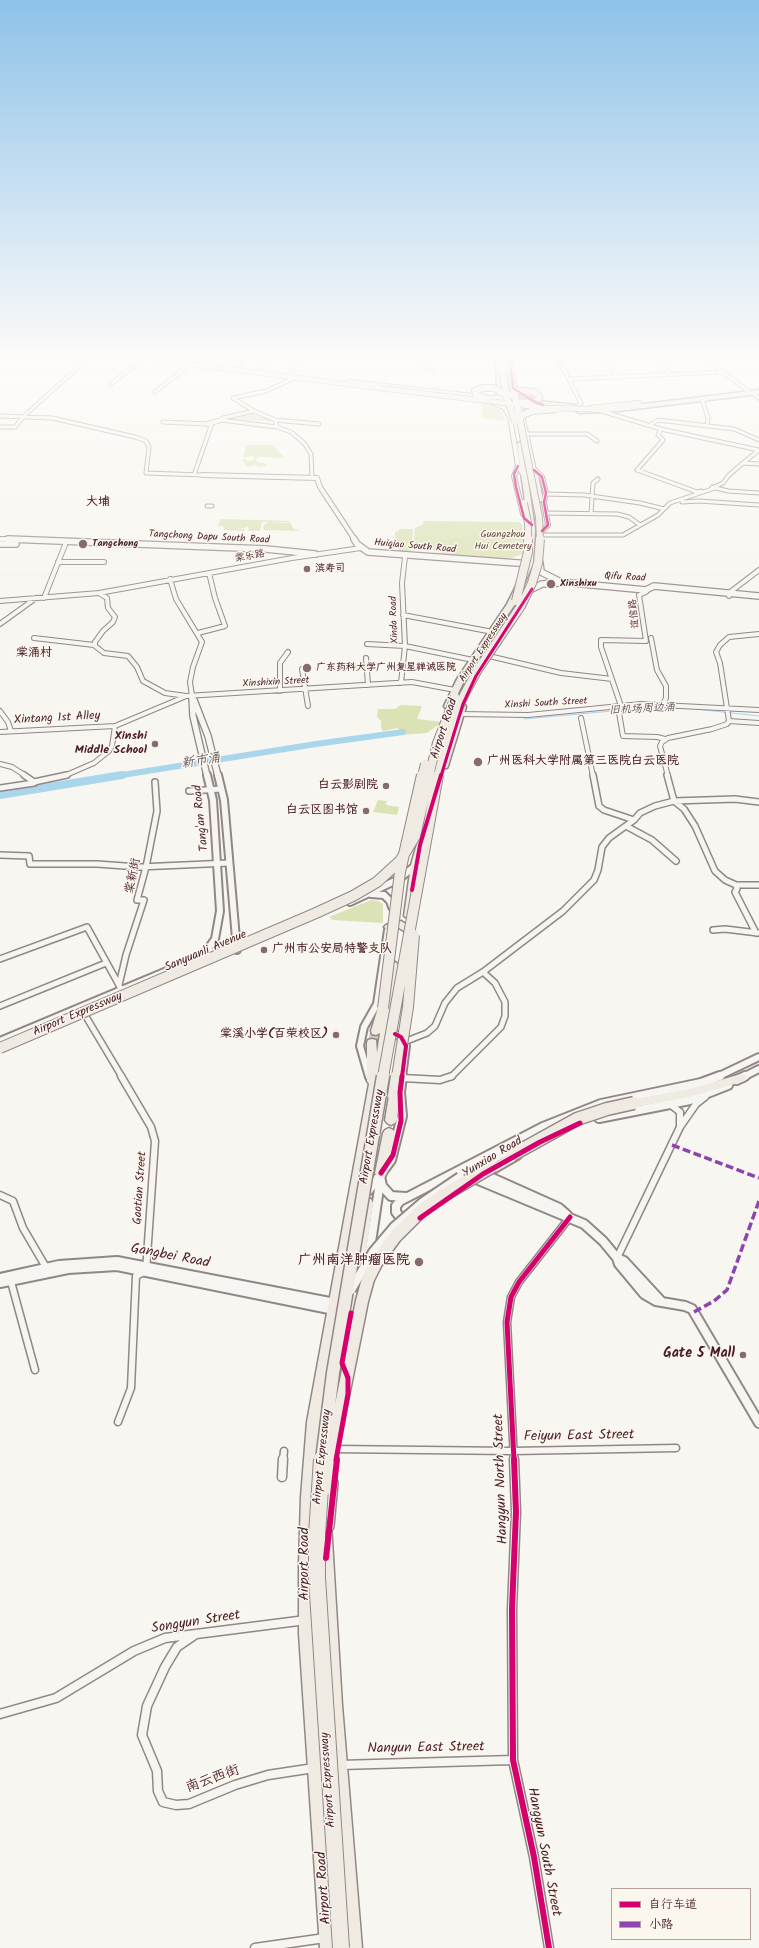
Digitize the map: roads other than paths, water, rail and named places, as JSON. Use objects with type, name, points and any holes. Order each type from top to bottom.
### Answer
[{"type":"highway","name":"Airport Expressway","points":[[0,1048],[353,896],[377,882],[400,861],[415,836],[437,743],[455,694],[516,601],[530,568],[534,535],[530,506],[518,446]]},
{"type":"highway","name":"Airport Road","points":[[440,733],[455,694],[473,660],[502,619],[519,589],[529,565],[532,553],[532,525],[524,476],[522,446]]},
{"type":"highway","name":"Airport Expressway","points":[[341,1948],[321,1657],[317,1534],[322,1450],[333,1372],[419,877],[437,777],[445,742],[454,718],[477,671],[530,591],[538,563],[540,530],[525,446]]},
{"type":"highway","points":[[516,601],[528,552],[528,524],[524,503],[523,464]]},
{"type":"highway","name":"Airport Road","points":[[353,1948],[329,1631],[324,1487],[333,1449],[337,1363],[351,1313],[369,1190],[395,1034],[410,902],[418,854],[468,692],[489,656],[516,616],[530,591],[540,567],[542,533],[533,473],[523,464]]},
{"type":"highway","points":[[530,591],[541,566],[546,549],[545,525],[533,473]]},
{"type":"highway","points":[[376,1031],[383,1008],[400,872],[417,794],[436,726],[455,694]]},
{"type":"highway","points":[[373,1089],[382,1057],[407,869],[438,757],[440,733]]},
{"type":"highway","points":[[405,852],[407,858],[410,860],[414,859],[418,854]]},
{"type":"highway","points":[[391,1120],[410,993],[419,877]]},
{"type":"highway","points":[[393,903],[402,897],[410,902]]},
{"type":"highway","points":[[388,927],[401,924],[407,929]]},
{"type":"highway","points":[[372,1043],[371,1059],[373,1089]]},
{"type":"highway","points":[[512,1155],[577,1119],[607,1109],[690,1093],[741,1078]]},
{"type":"highway","name":"Airport Road","points":[[329,1943],[307,1620],[306,1564],[308,1497],[314,1422],[373,1089]]},
{"type":"highway","points":[[381,1173],[389,1133]]},
{"type":"highway","points":[[317,1534],[331,1455],[362,1301],[371,1272],[387,1246],[422,1210],[440,1197],[493,1166]]},
{"type":"main road","points":[[518,446],[523,464],[514,474],[524,518],[532,525]]},
{"type":"main road","points":[[529,446],[533,473],[542,477],[545,494],[544,502],[548,525],[542,533]]},
{"type":"main road","points":[[203,475],[310,479],[319,481],[320,487],[359,549]]},
{"type":"main road","points":[[310,479],[359,549]]},
{"type":"main road","points":[[0,538],[29,542]]},
{"type":"main road","points":[[0,544],[29,542]]},
{"type":"main road","name":"Tangchong Dapu South Road","points":[[29,542],[65,545],[152,546]]},
{"type":"main road","name":"Tangchong Dapu South Road","points":[[29,542],[266,549],[315,554]]},
{"type":"main road","name":"Huiqiao South Road","points":[[359,549],[373,553],[414,557],[529,565]]},
{"type":"main road","name":"Huiqiao South Road","points":[[359,549],[369,554],[504,562],[540,567]]},
{"type":"main road","points":[[504,562],[521,559],[532,553]]},
{"type":"main road","name":"Qifu Road","points":[[540,567],[546,575],[560,582],[647,590],[655,587],[759,596]]},
{"type":"main road","name":"Qifu Road","points":[[530,591],[542,584],[561,582],[647,590]]},
{"type":"main road","name":"Qifu Road","points":[[729,594],[759,600]]},
{"type":"main road","name":"Tang'an Road","points":[[192,696],[201,715],[221,789],[225,812],[237,950]]},
{"type":"main road","name":"Tang'an Road","points":[[192,696],[193,716],[212,790],[218,864],[219,922],[212,944],[202,956]]},
{"type":"main road","name":"Airport Road","points":[[373,1089],[360,1046],[364,1026],[377,1004],[388,927],[398,879],[428,763],[440,733]]},
{"type":"main road","name":"Sanyuanli Avenue","points":[[0,1041],[120,987],[236,942],[379,880],[392,871],[405,852]]},
{"type":"main road","name":"Sanyuanli Avenue","points":[[0,1051],[369,894],[398,879],[416,865]]},
{"type":"main road","points":[[379,880],[398,879],[407,882],[412,890]]},
{"type":"main road","points":[[369,894],[384,895],[393,903]]},
{"type":"main road","points":[[369,1190],[390,1160],[398,1138],[402,1116],[400,1098],[406,1049],[401,1037],[395,1034]]},
{"type":"main road","points":[[420,1218],[415,1221],[407,1221],[400,1217],[396,1212],[396,1206],[400,1201],[531,1132],[573,1114],[615,1101],[701,1083],[729,1073],[759,1057]]},
{"type":"main road","name":"Yunxiao Road","points":[[351,1313],[368,1281],[390,1248],[420,1218],[480,1177],[540,1142],[580,1124],[618,1113],[701,1097],[759,1069]]},
{"type":"main road","points":[[573,1114],[573,1119],[580,1124]]},
{"type":"main road","points":[[308,1497],[337,1363],[343,1307],[354,1283],[373,1252],[408,1214],[437,1192],[460,1177],[562,1119]]},
{"type":"main road","points":[[381,1173],[382,1186],[387,1193],[397,1198],[410,1196]]},
{"type":"main road","points":[[351,1313],[372,1245],[381,1173]]},
{"type":"main road","points":[[480,1177],[557,1214],[570,1217],[591,1229],[617,1258],[619,1264],[644,1294],[662,1303],[685,1306],[694,1312],[759,1423]]},
{"type":"main road","name":"Gangbei Road","points":[[0,1278],[10,1278],[47,1270],[105,1266],[146,1268],[335,1306]]},
{"type":"main road","name":"Gangbei Road","points":[[0,1283],[10,1278]]},
{"type":"street","points":[[148,446],[149,449],[146,473],[203,475]]},
{"type":"street","points":[[194,475],[205,446]]},
{"type":"street","points":[[304,446],[311,454],[310,479]]},
{"type":"street","points":[[658,446],[637,470],[697,492],[715,487],[728,491],[759,492]]},
{"type":"street","points":[[740,446],[759,450]]},
{"type":"street","points":[[542,533],[620,535],[640,525],[664,509],[670,503],[723,483],[729,475],[759,450]]},
{"type":"street","points":[[743,463],[759,464]]},
{"type":"street","points":[[591,514],[594,483],[598,479]]},
{"type":"street","points":[[545,494],[592,496],[640,503],[664,509]]},
{"type":"street","points":[[670,503],[699,501],[759,506]]},
{"type":"street","points":[[207,506],[212,506]]},
{"type":"street","points":[[546,513],[617,514],[629,517],[640,525]]},
{"type":"street","points":[[44,598],[65,545]]},
{"type":"street","name":"棠乐路","points":[[99,593],[315,554],[359,549]]},
{"type":"street","name":"Xinda Road","points":[[401,683],[405,646],[402,580],[405,557]]},
{"type":"street","points":[[58,562],[104,562]]},
{"type":"street","points":[[729,594],[759,570]]},
{"type":"street","points":[[198,633],[225,626],[215,598],[209,573]]},
{"type":"street","points":[[34,638],[94,644],[104,653],[130,657],[137,667],[143,682],[149,686],[172,695],[192,696],[190,682],[193,667],[202,645],[198,633],[176,599],[170,579]]},
{"type":"street","name":"谊信路","points":[[612,679],[601,647],[601,640],[646,641],[639,594],[647,590]]},
{"type":"street","points":[[0,601],[99,593],[107,598],[108,608],[115,617],[114,622],[104,631],[94,644]]},
{"type":"street","points":[[0,624],[36,598]]},
{"type":"street","points":[[403,615],[493,632]]},
{"type":"street","points":[[729,721],[720,663],[716,652],[720,645],[729,637],[745,634],[759,634]]},
{"type":"street","points":[[651,638],[657,670],[666,686],[666,698],[663,704]]},
{"type":"street","points":[[367,644],[405,646],[473,660]]},
{"type":"street","points":[[280,691],[280,663],[288,652]]},
{"type":"street","points":[[489,656],[561,672],[612,679],[619,708],[618,717],[623,736],[657,737],[665,739],[719,728],[729,721],[759,722]]},
{"type":"street","points":[[366,658],[368,685]]},
{"type":"street","points":[[302,668],[308,706]]},
{"type":"street","name":"Xinshixin Street","points":[[192,696],[401,683],[418,683],[455,694]]},
{"type":"street","name":"Xintang 1st Alley","points":[[0,732],[62,730],[115,726],[167,703],[192,696]]},
{"type":"street","name":"Xinshi South Street","points":[[460,714],[528,715],[663,704],[728,711],[759,710]]},
{"type":"street","points":[[0,711],[8,722],[11,731]]},
{"type":"street","points":[[581,718],[599,806],[604,810],[634,820]]},
{"type":"street","points":[[0,788],[72,774],[100,758],[111,748],[115,726]]},
{"type":"street","points":[[665,739],[660,746],[674,801],[684,809],[695,826],[715,871],[725,880],[736,885],[759,885]]},
{"type":"street","points":[[0,764],[12,767],[30,781],[36,782]]},
{"type":"street","name":"棠新街","points":[[120,987],[144,900],[137,900],[146,867],[157,811],[155,782]]},
{"type":"street","points":[[189,791],[221,789]]},
{"type":"street","points":[[404,1042],[427,1033],[435,1026],[450,995],[457,988],[483,972],[563,911],[594,880],[598,870],[602,847],[609,838],[634,820],[645,809],[674,801],[735,800],[759,802]]},
{"type":"street","points":[[626,826],[652,840],[676,861]]},
{"type":"street","points":[[0,855],[29,856],[30,864],[146,867],[229,863]]},
{"type":"street","points":[[736,885],[737,889],[735,892],[758,933]]},
{"type":"street","points":[[0,959],[87,927],[120,987]]},
{"type":"street","points":[[713,930],[725,929],[758,933]]},
{"type":"street","points":[[0,1006],[106,963]]},
{"type":"street","points":[[402,1078],[440,1080],[451,1077],[501,1027],[505,1016],[505,1002],[495,983],[483,972]]},
{"type":"street","name":"Gaotian Street","points":[[85,1015],[153,1133],[155,1141],[146,1268]]},
{"type":"street","points":[[617,1258],[680,1127],[701,1100],[723,1087]]},
{"type":"street","points":[[666,1104],[676,1108],[680,1112],[680,1127]]},
{"type":"street","points":[[0,1195],[13,1201],[23,1228],[47,1270]]},
{"type":"street","name":"Hangyun North Street","points":[[513,1760],[512,1609],[516,1512],[507,1333],[511,1297],[519,1282],[570,1217]]},
{"type":"street","points":[[118,1422],[131,1388],[136,1276],[146,1268]]},
{"type":"street","points":[[10,1278],[35,1370]]},
{"type":"street","name":"Feiyun East Street","points":[[333,1449],[513,1451],[676,1448]]},
{"type":"street","points":[[282,1477],[284,1451]]},
{"type":"street","name":"Songyun Street","points":[[0,1714],[56,1698],[147,1644],[165,1638],[307,1620]]},
{"type":"street","name":"南云西街","points":[[196,1634],[177,1647],[165,1667],[147,1706],[142,1735],[157,1771],[158,1791],[162,1802],[176,1806],[189,1804],[235,1785],[268,1775],[317,1768]]},
{"type":"street","name":"Nanyun East Street","points":[[339,1765],[356,1763],[513,1760]]},
{"type":"street","name":"Hangyun South Street","points":[[513,1760],[534,1857],[549,1948]]},
{"type":"street","points":[[255,1948],[329,1943]]},
{"type":"waterway","name":"旧机场周边涌","points":[[524,719],[645,708],[678,708]]},
{"type":"waterway","name":"旧机场周边涌","points":[[695,709],[759,716]]},
{"type":"waterway","name":"新市涌","points":[[116,776],[316,744],[403,732]]},
{"type":"waterway","name":"新市涌","points":[[0,795],[122,775]]},
{"type":"tunnel","points":[[372,1043],[376,1031]]},
{"type":"place","name":"Tangchong","points":[[83,544]]},
{"type":"place","name":"滨寿司","points":[[307,569]]},
{"type":"place","name":"Xinshixu","points":[[551,584]]},
{"type":"place","name":"广东药科大学广州复星禅诚医院","points":[[307,668]]},
{"type":"place","name":"Xinshi Middle School","points":[[155,744]]},
{"type":"place","name":"广州医科大学附属第三医院白云医院","points":[[478,762]]},
{"type":"place","name":"白云影剧院","points":[[386,786]]},
{"type":"place","name":"白云区图书馆","points":[[366,811]]},
{"type":"place","name":"广州市公安局特警支队","points":[[264,950]]},
{"type":"place","name":"棠溪小学(百荣校区)","points":[[336,1035]]},
{"type":"place","name":"广州南洋肿瘤医院","points":[[419,1262]]},
{"type":"place","name":"Gate 5 Mall","points":[[743,1355]]},
{"type":"district","name":"大埔","points":[[98,503]]},
{"type":"district","name":"棠涌村","points":[[34,654]]},
{"type":"park label","name":"Guangzhou Hui Cemetery","points":[[503,540]]}]
